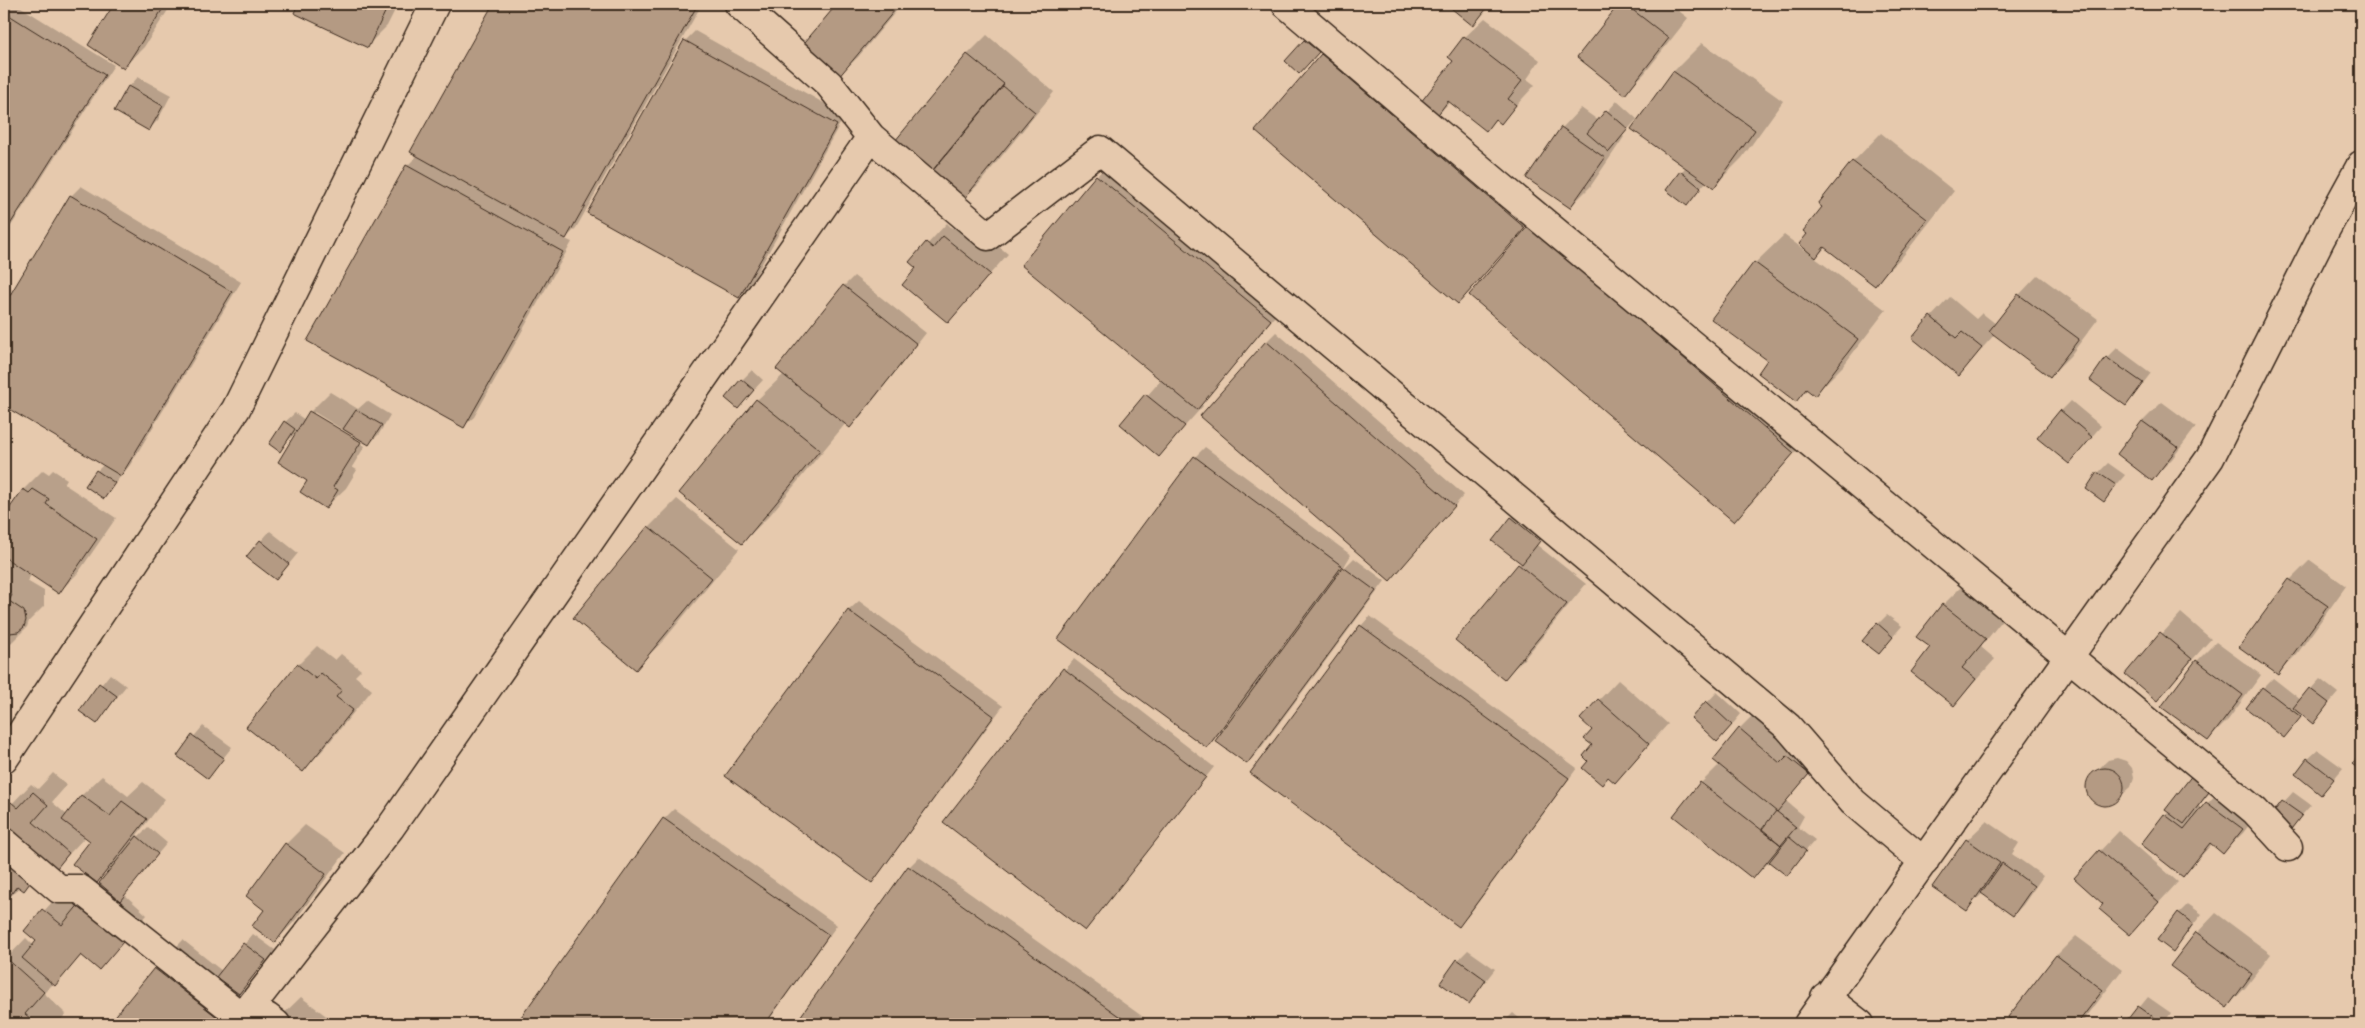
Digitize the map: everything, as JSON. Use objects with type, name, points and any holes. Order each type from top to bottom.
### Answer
[{"type":"street","points":[[4,759],[236,409],[435,4]]},
{"type":"street","points":[[739,4],[829,84],[871,137],[988,236],[1100,150],[1788,727],[1853,802],[1924,862]]},
{"type":"street","points":[[1286,4],[1498,184],[2255,811],[2288,847]]},
{"type":"street","points":[[239,1021],[390,828],[871,137]]},
{"type":"street","points":[[1808,1024],[2210,458],[2321,238],[2361,165]]},
{"type":"street","points":[[4,842],[59,889],[80,889],[239,1021],[267,1017],[276,1024]]},
{"type":"street","points":[[1826,997],[1860,1024]]},
{"type":"building","points":[[114,4],[152,4],[162,10],[124,69],[88,45]]},
{"type":"building","points":[[298,4],[389,4],[368,48],[294,13]]},
{"type":"building","points":[[493,4],[698,4],[566,239],[410,152]]},
{"type":"building","points":[[769,4],[785,4],[778,11]]},
{"type":"building","points":[[837,4],[900,4],[838,78],[800,48]]},
{"type":"building","points":[[1446,4],[1490,4],[1473,26]]},
{"type":"building","points":[[1619,4],[1625,4],[1669,38],[1625,95],[1577,57]]},
{"type":"building","points":[[4,12],[105,75],[4,234]]},
{"type":"building","points":[[1464,36],[1522,81],[1508,99],[1516,105],[1501,124],[1495,119],[1486,131],[1448,101],[1434,120],[1417,107],[1453,61],[1448,57]]},
{"type":"building","points":[[684,40],[837,125],[739,298],[587,213]]},
{"type":"building","points":[[1304,40],[1319,52],[1299,74],[1285,61]]},
{"type":"building","points":[[967,54],[1004,84],[927,177],[890,147]]},
{"type":"building","points":[[1321,54],[1525,228],[1458,304],[1255,131]]},
{"type":"building","points":[[1673,71],[1755,130],[1714,188],[1631,129]]},
{"type":"building","points":[[128,86],[163,106],[149,131],[114,111]]},
{"type":"building","points":[[1003,86],[1035,112],[959,205],[926,179]]},
{"type":"building","points":[[1606,110],[1628,129],[1609,152],[1587,133]]},
{"type":"building","points":[[1561,127],[1605,158],[1570,208],[1526,178]]},
{"type":"building","points":[[1852,161],[1927,219],[1875,286],[1824,247],[1816,258],[1799,244],[1807,234],[1803,231],[1822,207],[1818,204]]},
{"type":"building","points":[[406,165],[563,252],[464,428],[307,341]]},
{"type":"building","points":[[1680,171],[1701,188],[1687,206],[1666,190]]},
{"type":"building","points":[[1096,175],[1271,320],[1197,410],[1021,265]]},
{"type":"building","points":[[70,195],[232,292],[121,476],[4,406],[4,305]]},
{"type":"building","points":[[1529,225],[1794,453],[1734,522],[1469,295]]},
{"type":"building","points":[[943,236],[990,274],[948,323],[902,285],[916,268],[909,262],[926,242],[933,248]]},
{"type":"building","points":[[1754,262],[1858,339],[1815,396],[1806,389],[1796,402],[1758,373],[1767,360],[1711,319]]},
{"type":"building","points":[[843,285],[917,344],[850,428],[776,369]]},
{"type":"building","points":[[2018,294],[2079,339],[2050,377],[1989,331]]},
{"type":"building","points":[[1930,316],[1956,338],[1962,332],[1982,348],[1959,376],[1912,338]]},
{"type":"building","points":[[1266,341],[1455,506],[1390,581],[1200,416]]},
{"type":"building","points":[[2106,357],[2143,383],[2126,406],[2090,380]]},
{"type":"building","points":[[741,379],[754,390],[738,409],[725,398]]},
{"type":"building","points":[[1145,394],[1185,426],[1159,457],[1120,424]]},
{"type":"building","points":[[756,399],[820,450],[742,544],[679,493]]},
{"type":"building","points":[[356,410],[382,425],[369,445],[343,429]]},
{"type":"building","points":[[2060,410],[2092,437],[2069,464],[2037,438]]},
{"type":"building","points":[[309,411],[361,442],[333,487],[338,490],[326,509],[300,492],[307,481],[278,462]]},
{"type":"building","points":[[284,421],[295,429],[280,452],[269,444]]},
{"type":"building","points":[[2142,421],[2178,447],[2152,481],[2117,454]]},
{"type":"building","points":[[1194,456],[1342,566],[1207,748],[1058,639]]},
{"type":"building","points":[[96,470],[115,483],[104,499],[85,486]]},
{"type":"building","points":[[2097,472],[2116,485],[2104,502],[2086,489]]},
{"type":"building","points":[[23,489],[29,493],[33,489],[49,499],[46,504],[97,539],[59,594],[4,557],[4,516]]},
{"type":"building","points":[[1511,517],[1540,541],[1522,564],[1492,541]]},
{"type":"building","points":[[648,526],[712,578],[636,670],[573,618]]},
{"type":"building","points":[[260,540],[289,564],[276,580],[246,557]]},
{"type":"building","points":[[1518,564],[1567,604],[1504,680],[1455,640]]},
{"type":"building","points":[[1343,567],[1376,591],[1247,764],[1215,741]]},
{"type":"building","points":[[2289,579],[2328,606],[2278,675],[2239,647]]},
{"type":"building","points":[[4,589],[12,595],[9,601],[24,611],[26,620],[24,627],[18,632],[10,633],[8,636],[10,641],[8,648],[4,652]]},
{"type":"building","points":[[1942,604],[1986,639],[1962,668],[1976,679],[1954,706],[1911,672],[1930,647],[1916,637]]},
{"type":"building","points":[[848,610],[994,716],[872,883],[725,776]]},
{"type":"building","points":[[1877,623],[1893,637],[1879,654],[1862,641]]},
{"type":"building","points":[[1360,625],[1569,778],[1459,927],[1250,773]]},
{"type":"building","points":[[2160,632],[2192,659],[2157,701],[2125,674]]},
{"type":"building","points":[[2196,660],[2243,695],[2208,741],[2161,707]]},
{"type":"building","points":[[297,664],[316,679],[321,673],[342,690],[336,697],[353,710],[303,772],[246,727]]},
{"type":"building","points":[[1063,668],[1206,777],[1085,931],[943,822]]},
{"type":"building","points":[[99,683],[117,696],[97,724],[79,711]]},
{"type":"building","points":[[2262,687],[2301,717],[2284,738],[2246,708]]},
{"type":"building","points":[[2309,688],[2329,703],[2313,724],[2293,708]]},
{"type":"building","points":[[1598,699],[1649,744],[1615,783],[1608,777],[1602,785],[1582,768],[1588,761],[1583,756],[1592,745],[1584,739],[1592,730],[1580,719]]},
{"type":"building","points":[[1706,701],[1732,725],[1717,742],[1691,718]]},
{"type":"building","points":[[1739,728],[1780,763],[1787,756],[1809,774],[1777,812],[1713,760]]},
{"type":"building","points":[[192,735],[224,758],[208,779],[177,756]]},
{"type":"building","points":[[2361,752],[2361,771],[2352,764]]},
{"type":"building","points":[[2307,758],[2334,779],[2321,795],[2295,774]]},
{"type":"building","points":[[2105,768],[2118,774],[2124,787],[2118,800],[2105,806],[2092,800],[2086,787],[2092,774]]},
{"type":"building","points":[[2193,774],[2212,788],[2184,824],[2165,810]]},
{"type":"building","points":[[1700,782],[1781,845],[1753,879],[1673,816]]},
{"type":"building","points":[[33,792],[48,805],[33,822],[69,853],[53,873],[4,831],[4,810],[11,802],[18,808]]},
{"type":"building","points":[[81,795],[110,816],[122,801],[147,819],[97,883],[72,864],[90,841],[62,820]]},
{"type":"building","points":[[2282,801],[2302,815],[2288,833],[2269,818]]},
{"type":"building","points":[[2206,802],[2243,829],[2223,854],[2210,843],[2183,877],[2141,844],[2164,814],[2184,829]]},
{"type":"building","points":[[1776,811],[1796,827],[1781,845],[1762,829]]},
{"type":"building","points":[[663,818],[829,935],[765,1024],[516,1024]]},
{"type":"building","points":[[137,836],[158,854],[120,901],[99,883]]},
{"type":"building","points":[[1789,837],[1806,851],[1787,876],[1769,862]]},
{"type":"building","points":[[1966,839],[2000,863],[1967,911],[1932,887]]},
{"type":"building","points":[[285,843],[326,874],[275,943],[252,926],[264,910],[246,896]]},
{"type":"building","points":[[2099,850],[2159,902],[2130,935],[2099,909],[2103,904],[2074,878]]},
{"type":"building","points":[[4,853],[35,876],[24,891],[17,886],[4,904]]},
{"type":"building","points":[[2002,863],[2034,886],[2013,916],[1981,893]]},
{"type":"building","points":[[908,866],[1130,1024],[795,1024]]},
{"type":"building","points":[[85,897],[129,935],[99,970],[81,955],[55,986],[22,958],[36,941],[24,931],[42,909],[62,925]]},
{"type":"building","points":[[2178,912],[2193,924],[2173,952],[2157,940]]},
{"type":"building","points":[[2196,932],[2252,974],[2227,1008],[2170,966]]},
{"type":"building","points":[[243,943],[266,960],[239,994],[216,977]]},
{"type":"building","points":[[2056,955],[2103,990],[2077,1024],[2017,1024],[2008,1017]]},
{"type":"building","points":[[5,957],[44,992],[25,1014],[37,1024],[4,1024]]},
{"type":"building","points":[[1457,959],[1486,980],[1469,1004],[1440,983]]},
{"type":"building","points":[[154,968],[221,1020],[218,1024],[109,1024]]},
{"type":"building","points":[[2138,1006],[2162,1023],[2124,1024]]}]
